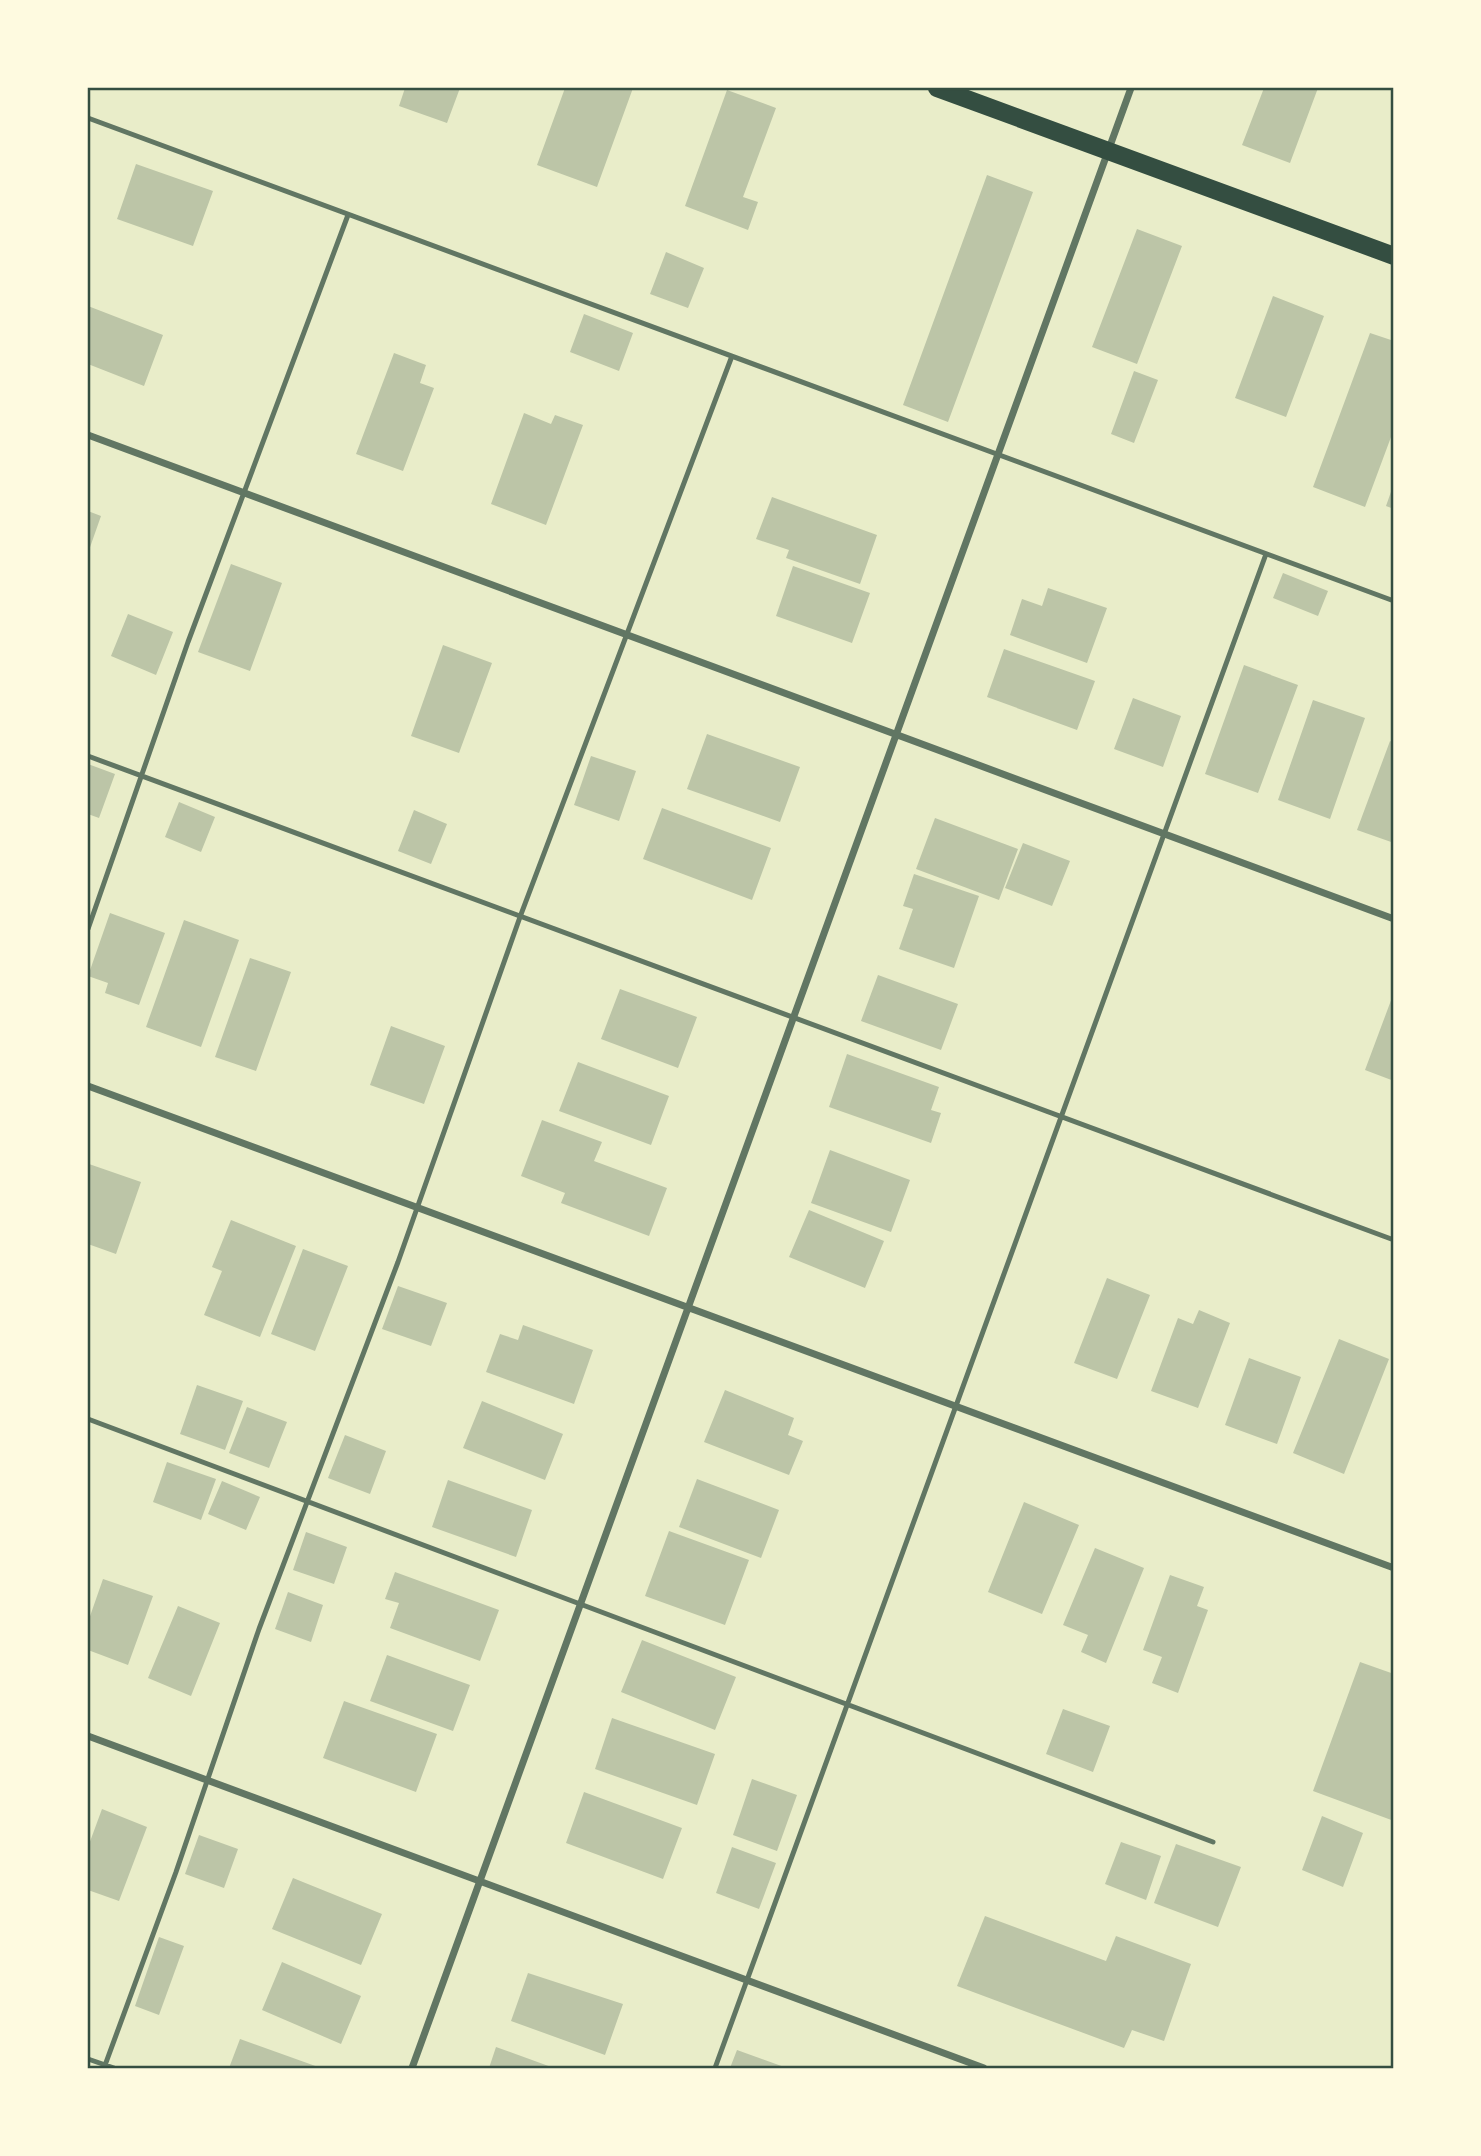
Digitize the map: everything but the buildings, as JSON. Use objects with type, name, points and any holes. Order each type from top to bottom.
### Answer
[{"type":"main road","points":[[937,88],[1394,256]]},
{"type":"street","points":[[412,2068],[1131,88]]},
{"type":"street","points":[[88,435],[1394,919]]},
{"type":"street","points":[[88,1086],[1394,1568]]},
{"type":"street","points":[[88,1736],[984,2068]]},
{"type":"lane","points":[[88,118],[1394,601]]},
{"type":"lane","points":[[88,929],[141,776],[348,215]]},
{"type":"lane","points":[[104,2067],[259,1629],[309,1504],[520,917],[629,636],[732,356]]},
{"type":"lane","points":[[715,2068],[1266,554]]},
{"type":"lane","points":[[88,756],[1394,1240]]},
{"type":"lane","points":[[88,1419],[580,1605],[848,1702],[1213,1842]]},
{"type":"lane","points":[[88,2059],[104,2067],[114,2068]]}]
